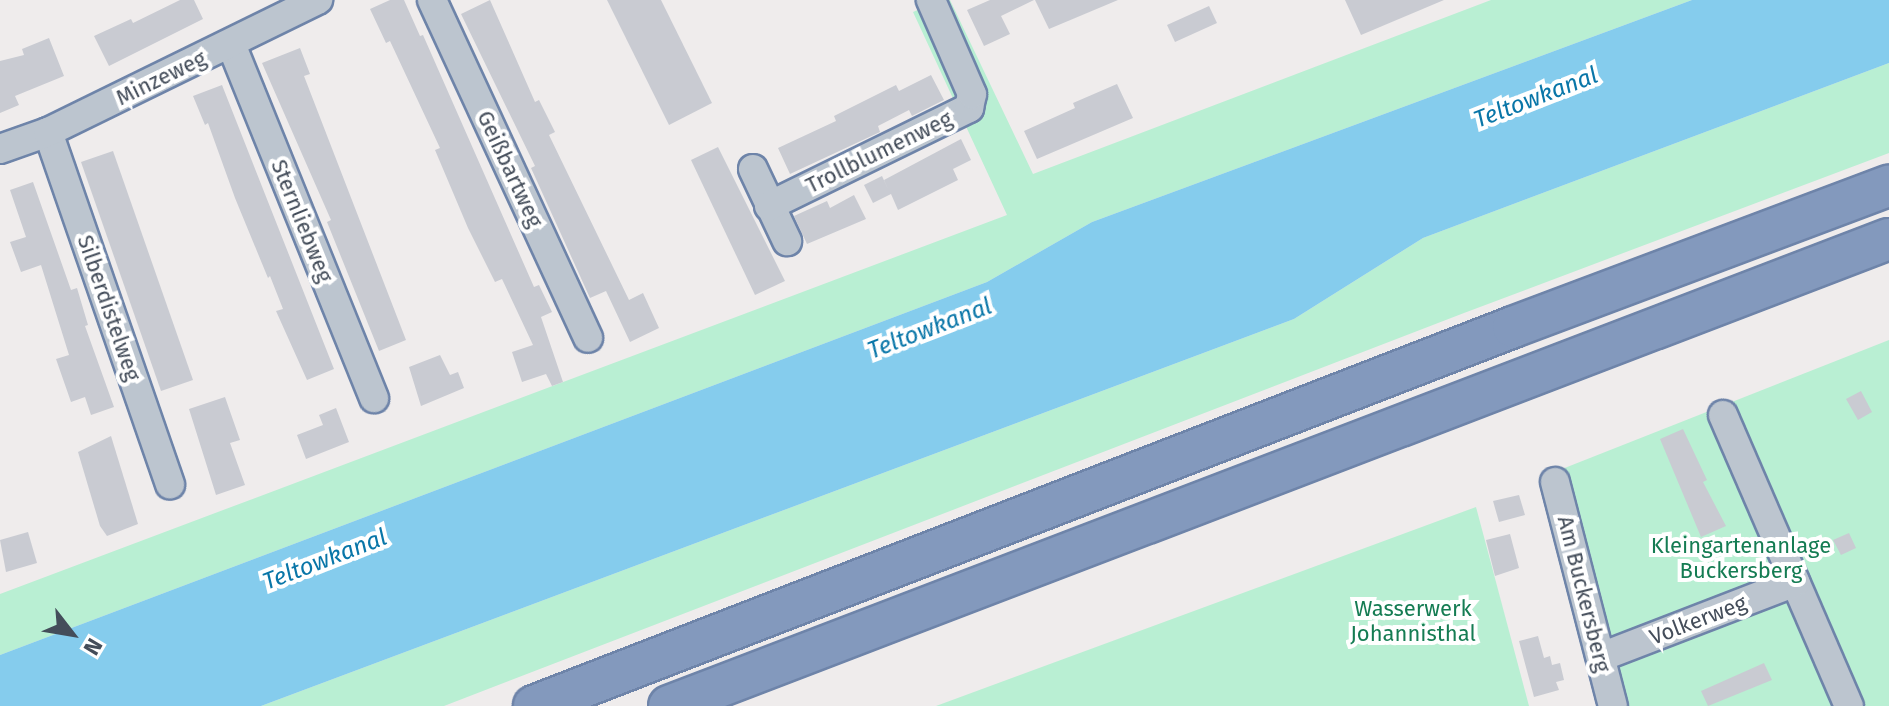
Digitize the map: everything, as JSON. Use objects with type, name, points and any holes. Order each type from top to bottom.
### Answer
[{"type":"highway","points":[[534,706],[1513,327],[1889,186]]},
{"type":"highway","points":[[669,706],[1889,239]]},
{"type":"street","name":"Minzeweg","points":[[0,149],[48,132],[318,0]]},
{"type":"street","name":"Geißbartweg","points":[[432,0],[588,338]]},
{"type":"street","name":"Trollblumenweg","points":[[769,206],[969,108],[972,94],[931,0]]},
{"type":"street","name":"Sternliebweg","points":[[231,44],[374,398]]},
{"type":"street","name":"Silberdistelweg","points":[[48,132],[170,485]]},
{"type":"street","points":[[753,169],[787,241]]},
{"type":"street","points":[[1723,415],[1849,706]]},
{"type":"street","name":"Am Buckersberg","points":[[1555,482],[1613,706]]},
{"type":"street","name":"Volkerweg","points":[[1601,657],[1795,582]]},
{"type":"green space","points":[[941,0],[950,0],[1033,174],[1491,0],[1692,0],[1092,222],[987,282],[0,655],[0,594],[1007,215],[913,12]]},
{"type":"green space","points":[[1889,63],[1889,153],[1464,313],[444,706],[261,706],[1294,319],[1423,238]]},
{"type":"green space","name":"Kleingartenanlage Buckersberg","points":[[1889,340],[1889,706],[1619,706],[1557,471]]},
{"type":"green space","name":"Wasserwerk Johannisthal","points":[[1476,507],[1529,706],[936,706]]},
{"type":"water","name":"Teltowkanal","points":[[1692,0],[1889,0],[1889,63],[1423,238],[1294,319],[261,706],[0,706],[0,655],[987,282],[1092,222]]},
{"type":"building","points":[[180,0],[194,0],[203,19],[109,66],[94,36],[131,19],[133,23]]},
{"type":"building","points":[[390,0],[404,0],[420,36],[423,35],[534,287],[539,285],[552,312],[541,317],[563,382],[552,386],[546,374],[522,382],[512,352],[533,345],[502,279],[495,282],[468,228],[435,150],[440,148],[390,41],[386,43],[370,9]]},
{"type":"building","points":[[490,0],[535,102],[539,100],[555,132],[549,135],[629,300],[643,293],[659,328],[630,342],[606,291],[590,298],[531,168],[535,166],[461,14]]},
{"type":"building","points":[[607,0],[661,0],[712,103],[669,125]]},
{"type":"building","points":[[990,0],[1034,0],[1001,16],[1010,34],[984,46],[967,10]]},
{"type":"building","points":[[1035,0],[1118,0],[1049,29]]},
{"type":"building","points":[[1345,0],[1444,0],[1361,35]]},
{"type":"building","points":[[1209,6],[1217,23],[1175,42],[1167,25]]},
{"type":"building","points":[[49,38],[64,76],[15,96],[19,105],[0,113],[0,61],[24,55],[22,49]]},
{"type":"building","points":[[300,48],[310,74],[304,76],[406,340],[379,351],[327,222],[331,220],[262,63]]},
{"type":"building","points":[[931,75],[944,100],[912,116],[909,110],[878,126],[880,132],[790,174],[778,148],[836,121],[834,116],[896,85],[899,91]]},
{"type":"building","points":[[1117,84],[1133,118],[1037,159],[1024,131],[1075,108],[1073,103]]},
{"type":"building","points":[[222,85],[334,369],[307,380],[276,311],[283,309],[270,276],[268,278],[235,198],[208,123],[205,125],[193,96]]},
{"type":"building","points":[[961,139],[971,160],[953,169],[958,180],[898,210],[891,194],[873,203],[864,185],[882,176],[888,189],[884,180]]},
{"type":"building","points":[[718,147],[785,281],[755,295],[691,160]]},
{"type":"building","points":[[113,151],[193,380],[161,391],[81,162]]},
{"type":"building","points":[[33,182],[71,290],[77,288],[88,325],[85,326],[114,407],[91,415],[85,397],[71,402],[56,359],[69,355],[41,265],[21,272],[10,242],[26,237],[10,190]]},
{"type":"building","points":[[854,195],[866,219],[807,244],[794,216],[827,201],[830,208]]},
{"type":"building","points":[[440,355],[450,375],[458,372],[464,388],[421,406],[409,367]]},
{"type":"building","points":[[1861,391],[1872,412],[1858,420],[1846,399]]},
{"type":"building","points":[[225,397],[240,440],[230,443],[245,485],[216,495],[189,409]]},
{"type":"building","points":[[336,408],[349,442],[306,459],[297,435],[323,425],[319,415]]},
{"type":"building","points":[[1683,429],[1707,480],[1703,482],[1726,526],[1701,537],[1660,439]]},
{"type":"building","points":[[111,436],[138,524],[107,536],[100,526],[78,452]]},
{"type":"building","points":[[1519,495],[1525,515],[1499,522],[1493,501]]},
{"type":"building","points":[[28,532],[37,563],[6,572],[0,540]]},
{"type":"building","points":[[1849,533],[1856,548],[1841,555],[1833,540]]},
{"type":"building","points":[[1510,534],[1519,568],[1495,576],[1486,540]]},
{"type":"building","points":[[1538,636],[1544,658],[1550,656],[1552,665],[1560,663],[1564,680],[1556,682],[1559,690],[1534,697],[1519,641]]},
{"type":"building","points":[[1764,663],[1772,680],[1708,706],[1701,691]]}]
